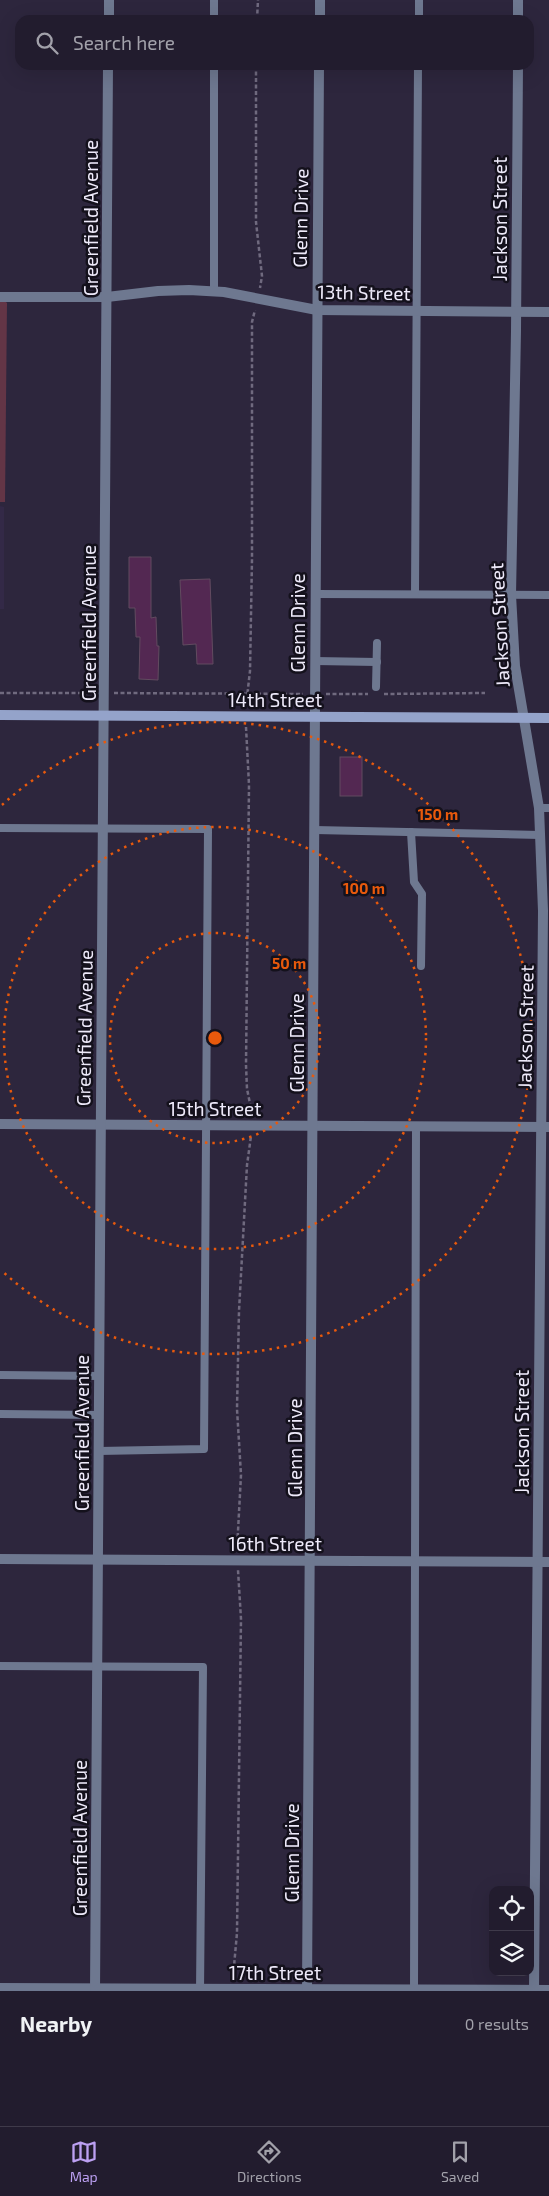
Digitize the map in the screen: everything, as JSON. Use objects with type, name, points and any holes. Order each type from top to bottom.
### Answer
[{"type":"street","points":[[109,0],[109,15]]},
{"type":"street","points":[[320,0],[320,15]]},
{"type":"street","points":[[518,0],[518,15]]},
{"type":"street","name":"Greenfield Avenue","points":[[95,1990],[108,70]]},
{"type":"street","name":"Glenn Drive","points":[[307,1990],[319,70]]},
{"type":"street","name":"Jackson Street","points":[[518,70],[511,594],[514,653],[524,718],[544,808],[545,1127],[537,1562],[534,1990]]},
{"type":"street","name":"13th Street","points":[[0,297],[107,297],[158,291],[214,292],[317,310],[549,312]]},
{"type":"street","name":"14th Street","points":[[0,715],[549,718]]},
{"type":"street","name":"15th Street","points":[[0,1124],[545,1127]]},
{"type":"street","name":"16th Street","points":[[0,1559],[549,1562]]},
{"type":"street","name":"17th Street","points":[[0,1988],[95,1990],[549,1990]]},
{"type":"lane","points":[[214,0],[214,15]]},
{"type":"lane","points":[[419,0],[419,15]]},
{"type":"lane","points":[[214,70],[214,292]]},
{"type":"lane","points":[[415,594],[418,70]]},
{"type":"lane","points":[[315,594],[549,595]]},
{"type":"lane","points":[[374,691],[377,643]]},
{"type":"lane","points":[[315,661],[377,662]]},
{"type":"lane","points":[[0,828],[208,829],[204,1449],[99,1451]]},
{"type":"lane","points":[[315,830],[543,834]]},
{"type":"lane","points":[[411,832],[414,882],[422,894],[421,966]]},
{"type":"lane","points":[[414,1990],[416,1127]]},
{"type":"lane","points":[[0,1375],[99,1376]]},
{"type":"lane","points":[[0,1414],[99,1415]]},
{"type":"lane","points":[[0,1666],[203,1667],[200,1990]]},
{"type":"path","points":[[257,15],[258,0]]},
{"type":"path","points":[[256,70],[256,222],[262,276],[260,293]]},
{"type":"path","points":[[246,699],[250,671],[252,568],[252,322],[256,306]]},
{"type":"path","points":[[325,694],[374,691]]},
{"type":"path","points":[[0,693],[304,694]]},
{"type":"path","points":[[382,694],[485,693]]},
{"type":"path","points":[[246,731],[249,785],[246,1065],[247,1089],[252,1113]]},
{"type":"path","points":[[237,1544],[241,1475],[237,1409],[239,1311],[247,1166],[251,1141]]},
{"type":"path","points":[[232,1968],[237,1933],[241,1619],[238,1580]]},
{"type":"shaded area","points":[[0,297],[7,303],[5,502],[0,502]]},
{"type":"shaded area","points":[[0,506],[4,507],[4,609],[0,609]]},
{"type":"building","points":[[129,557],[151,557],[151,618],[156,617],[157,646],[159,646],[158,680],[139,679],[140,637],[136,637],[135,608],[129,608]]},
{"type":"building","points":[[210,579],[213,664],[197,664],[196,644],[183,645],[180,580]]},
{"type":"building","points":[[340,757],[362,757],[362,796],[340,796]]}]
